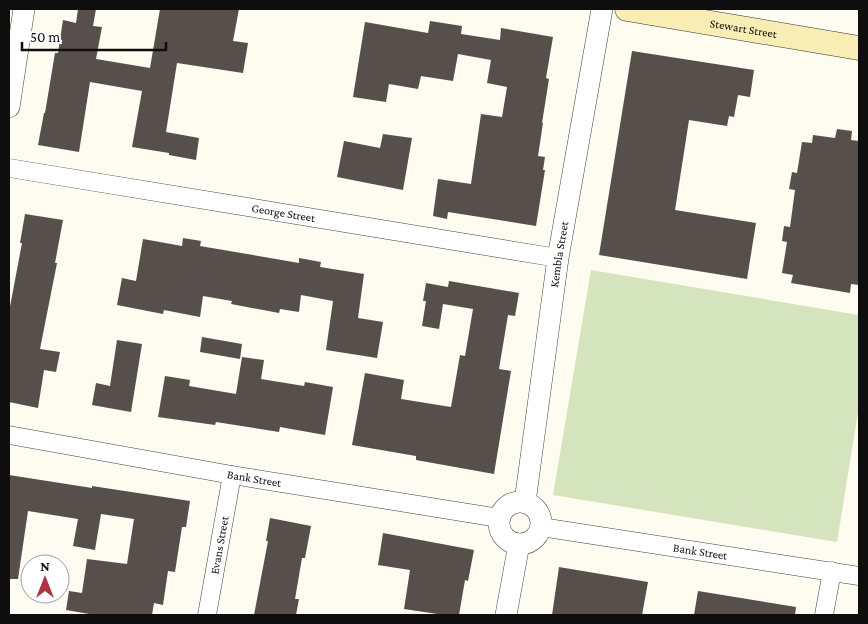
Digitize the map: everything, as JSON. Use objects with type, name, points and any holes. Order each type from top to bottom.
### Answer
[{"type":"main road","name":"Stewart Street","points":[[627,9],[859,48]]},
{"type":"street","points":[[9,107],[24,9]]},
{"type":"street","name":"Kembla Street","points":[[525,502],[558,258],[602,9]]},
{"type":"street","name":"George Street","points":[[9,168],[558,258]]},
{"type":"street","name":"Bank Street","points":[[9,435],[232,475],[499,518]]},
{"type":"street","name":"Evans Street","points":[[207,615],[232,475]]},
{"type":"street","points":[[518,501],[525,502],[531,504],[540,514],[541,527],[536,538],[530,542],[519,544],[507,540],[503,536],[500,530],[499,518],[506,506],[518,501]]},
{"type":"street","name":"Bank Street","points":[[541,527],[859,576]]},
{"type":"street","points":[[506,615],[519,544]]},
{"type":"street","points":[[824,615],[832,571]]},
{"type":"green space","points":[[591,270],[859,315],[859,406],[837,542],[553,495]]},
{"type":"building","points":[[78,9],[96,9],[93,26],[102,27],[96,59],[150,68],[160,9],[239,9],[233,41],[248,43],[243,73],[177,63],[166,132],[199,138],[196,160],[132,147],[142,91],[90,82],[79,152],[38,145],[55,53],[58,53],[63,20],[76,23]]},
{"type":"building","points":[[430,21],[462,26],[461,34],[500,40],[501,28],[553,37],[546,78],[549,79],[538,156],[545,157],[543,170],[545,170],[536,226],[448,212],[447,219],[433,216],[438,179],[471,184],[481,114],[502,117],[507,87],[487,83],[491,60],[458,54],[453,81],[421,76],[418,89],[389,84],[386,102],[353,97],[365,22],[428,33]]},
{"type":"building","points":[[632,51],[754,70],[750,97],[738,95],[734,117],[729,116],[727,126],[689,120],[675,210],[756,223],[747,279],[599,255]]},
{"type":"building","points":[[837,129],[852,131],[851,140],[859,141],[859,285],[851,284],[850,293],[791,283],[793,275],[782,273],[787,242],[782,241],[784,226],[790,227],[795,190],[789,189],[792,172],[797,173],[802,142],[812,143],[813,135],[835,138]]},
{"type":"building","points":[[383,134],[412,138],[403,190],[337,177],[344,141],[380,148]]},
{"type":"building","points":[[25,214],[63,220],[55,263],[57,263],[40,349],[60,352],[56,372],[44,370],[38,408],[9,402],[9,312],[22,243],[20,243]]},
{"type":"building","points":[[183,238],[201,241],[200,246],[299,263],[299,258],[321,262],[320,267],[364,274],[358,318],[383,322],[377,358],[326,350],[333,301],[301,295],[299,312],[280,309],[279,313],[231,304],[232,301],[203,296],[200,317],[164,310],[163,314],[117,305],[122,278],[136,281],[143,239],[182,246]]},
{"type":"building","points":[[449,281],[519,293],[515,316],[508,315],[499,369],[511,371],[494,474],[416,460],[416,456],[352,445],[365,373],[404,380],[401,399],[451,407],[460,355],[465,356],[473,309],[443,304],[439,329],[422,326],[426,301],[423,301],[426,283],[448,287]]},
{"type":"building","points":[[202,337],[242,344],[240,359],[200,352]]},
{"type":"building","points":[[117,340],[142,344],[131,412],[92,405],[96,383],[110,386]]},
{"type":"building","points":[[242,357],[264,360],[261,379],[304,386],[305,382],[333,387],[325,435],[280,427],[279,432],[216,422],[215,425],[158,417],[165,376],[190,380],[189,386],[236,394]]},
{"type":"building","points":[[9,475],[190,501],[186,527],[182,527],[175,572],[168,571],[163,605],[154,603],[152,615],[95,615],[66,610],[67,604],[70,604],[70,591],[82,593],[87,559],[127,564],[134,519],[101,514],[95,550],[73,546],[78,519],[28,511],[22,554],[20,554],[18,579],[9,579]]},
{"type":"building","points":[[270,518],[311,526],[305,558],[302,558],[295,599],[299,599],[296,615],[254,615],[268,541],[266,541]]},
{"type":"building","points":[[383,533],[474,550],[468,581],[465,580],[459,615],[444,615],[404,609],[410,570],[378,565]]},
{"type":"building","points":[[559,567],[648,582],[642,615],[552,615]]},
{"type":"building","points":[[698,591],[796,607],[795,615],[694,615]]}]
